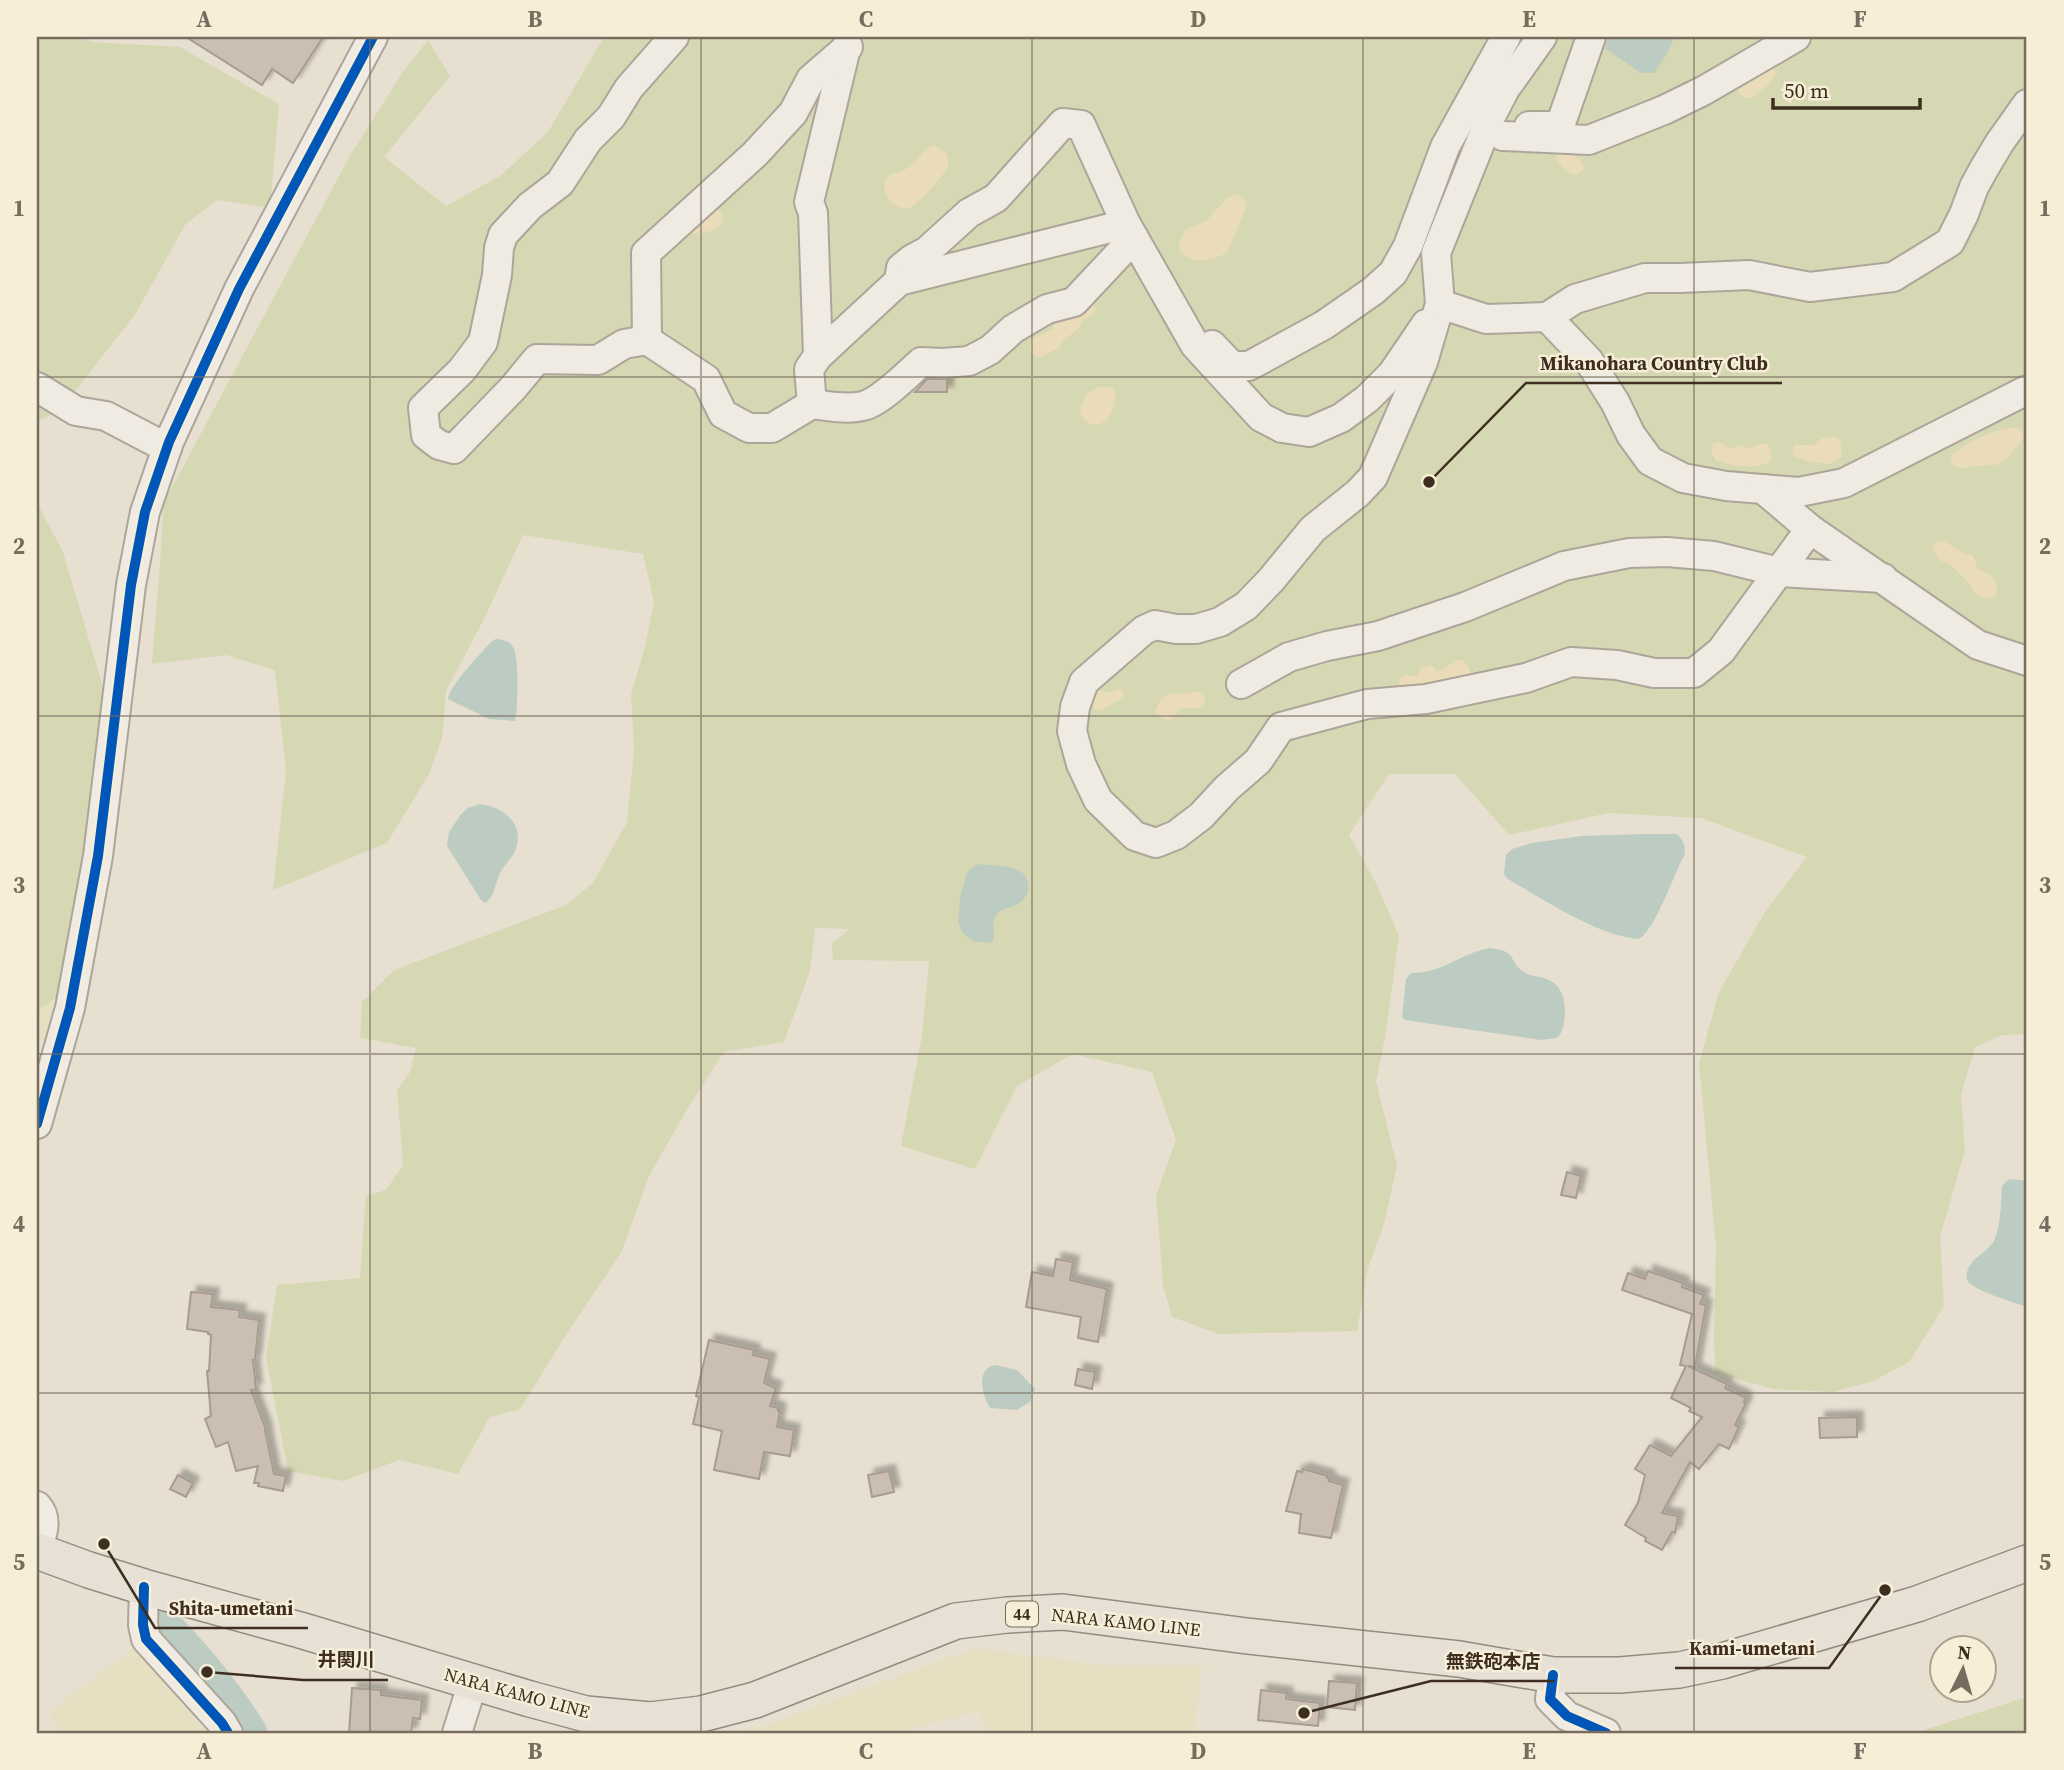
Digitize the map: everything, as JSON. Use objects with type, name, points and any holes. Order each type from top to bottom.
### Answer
[{"type":"main road","name":"NARA KAMO LINE","points":[[37,1551],[144,1587],[586,1714],[650,1720],[701,1714],[755,1700],[956,1621],[1063,1612],[1247,1636],[1459,1659],[1553,1675],[1679,1670],[1722,1661],[1917,1604],[2027,1563]]},
{"type":"street","points":[[37,1124],[70,1008],[98,856],[131,584],[145,512],[167,448],[239,289],[373,37]]},
{"type":"street","points":[[674,37],[629,88],[611,117],[588,140],[559,183],[530,206],[503,235],[499,248],[498,275],[483,342],[462,370],[423,408],[426,435],[439,445],[454,449],[537,359],[598,360],[624,344],[647,340],[706,379],[723,414],[749,428],[772,429],[812,404],[865,406],[886,393],[922,362],[969,361],[989,350],[1013,329],[1047,309],[1074,302],[1130,231]]},
{"type":"street","points":[[1162,287],[1232,366],[1249,366],[1285,347],[1324,325],[1373,291],[1393,273],[1408,246],[1445,147],[1506,37]]},
{"type":"street","points":[[1542,37],[1505,89],[1491,116],[1440,240],[1436,253],[1440,304],[1423,362],[1373,477],[1358,493],[1313,529],[1246,606],[1220,622],[1196,629],[1155,625],[1144,630],[1084,682],[1075,707],[1072,731],[1081,764],[1098,800],[1135,836],[1156,843],[1176,835],[1201,816],[1258,761],[1281,727],[1367,704],[1426,699],[1526,678],[1571,662],[1617,665],[1654,673],[1694,673],[1721,651],[1810,530]]},
{"type":"street","points":[[1591,37],[1560,126],[1508,128],[1503,136],[1589,140],[1703,91],[1796,37]]},
{"type":"street","points":[[647,340],[646,253],[755,154],[793,113],[811,79],[854,42]]},
{"type":"street","points":[[818,356],[813,213],[810,202],[854,42]]},
{"type":"street","points":[[1440,304],[1486,319],[1547,317],[1575,299],[1645,278],[1749,275],[1810,286],[1893,278],[1950,242],[1985,167],[2027,104]]},
{"type":"street","points":[[899,281],[901,268],[928,251],[969,213],[996,198],[1063,123],[1081,125],[1130,231],[1195,345],[1261,417],[1282,428],[1309,432],[1341,418],[1367,399],[1392,374],[1440,304]]},
{"type":"street","points":[[812,404],[809,369],[818,356],[899,281],[1130,231]]},
{"type":"street","points":[[1547,317],[1589,361],[1615,402],[1630,435],[1650,461],[1683,478],[1726,486],[1799,492],[1844,483],[2027,390]]},
{"type":"street","points":[[37,387],[76,411],[106,416],[167,448]]},
{"type":"street","points":[[1763,489],[1810,530],[1978,645],[2027,661]]},
{"type":"street","points":[[1241,684],[1289,657],[1378,636],[1465,607],[1564,566],[1629,553],[1667,552],[1714,556],[1779,572],[1883,578]]},
{"type":"street","points":[[37,1506],[45,1524],[37,1551]]},
{"type":"street","points":[[144,1587],[143,1625],[146,1639],[228,1733]]},
{"type":"street","points":[[1553,1675],[1550,1699],[1567,1716],[1606,1733]]},
{"type":"street","points":[[457,1733],[473,1682]]},
{"type":"shaded area","points":[[1609,37],[1674,37],[1654,73],[1641,73],[1605,48]]},
{"type":"shaded area","points":[[496,639],[509,642],[516,655],[518,685],[515,721],[489,719],[448,699],[460,678]]},
{"type":"shaded area","points":[[480,804],[506,814],[516,827],[518,836],[513,855],[501,871],[493,894],[485,903],[447,846],[449,832],[461,814]]},
{"type":"shaded area","points":[[1677,834],[1685,850],[1658,914],[1639,939],[1606,931],[1572,916],[1508,879],[1504,874],[1506,855],[1512,849],[1532,843],[1581,836]]},
{"type":"shaded area","points":[[980,864],[1016,869],[1026,877],[1028,884],[1023,900],[1001,911],[994,919],[994,939],[991,943],[973,941],[962,932],[958,921],[961,893],[967,873]]},
{"type":"shaded area","points":[[1490,948],[1505,951],[1524,972],[1547,979],[1560,989],[1565,1013],[1562,1030],[1557,1038],[1541,1040],[1402,1018],[1406,979],[1411,973],[1442,967]]},
{"type":"shaded area","points":[[63,992],[52,1036],[37,1043],[37,1012]]},
{"type":"shaded area","points":[[2009,1179],[2027,1181],[2027,1307],[1985,1292],[1970,1284],[1966,1278],[1971,1264],[1994,1241],[2002,1186]]},
{"type":"shaded area","points":[[995,1365],[1017,1370],[1035,1389],[1030,1402],[1017,1410],[990,1408],[982,1383],[985,1372]]},
{"type":"shaded area","points":[[137,1646],[206,1733],[60,1733],[49,1712]]},
{"type":"shaded area","points":[[975,1648],[1104,1665],[1202,1665],[1194,1733],[990,1733],[978,1712],[897,1733],[734,1733],[767,1725]]},
{"type":"green space","points":[[37,37],[79,37],[92,42],[180,47],[279,104],[270,208],[217,200],[185,225],[136,313],[60,411],[37,421]]},
{"type":"green space","points":[[604,37],[2027,37],[2027,1034],[2003,1035],[1975,1047],[1961,1095],[1965,1150],[1940,1237],[1944,1306],[1909,1362],[1871,1382],[1832,1392],[1773,1389],[1715,1373],[1716,1246],[1699,1063],[1719,992],[1765,912],[1807,857],[1701,818],[1608,813],[1509,835],[1455,774],[1389,774],[1349,835],[1376,883],[1399,936],[1385,1038],[1376,1081],[1397,1166],[1384,1224],[1368,1268],[1357,1331],[1219,1334],[1172,1317],[1163,1285],[1156,1196],[1176,1140],[1152,1072],[1073,1054],[1017,1086],[975,1169],[901,1146],[922,1035],[929,961],[833,960],[832,943],[850,929],[815,928],[810,971],[784,1042],[724,1052],[649,1176],[621,1253],[520,1409],[490,1417],[458,1474],[399,1460],[343,1481],[288,1471],[266,1357],[277,1285],[360,1278],[366,1196],[386,1190],[403,1165],[397,1090],[410,1072],[416,1048],[360,1038],[362,1002],[394,970],[566,905],[593,883],[627,822],[634,750],[631,695],[654,602],[643,554],[523,535],[485,617],[446,691],[442,738],[429,774],[387,843],[273,890],[286,770],[275,670],[226,655],[152,664],[163,504],[352,152],[403,72],[428,40],[450,76],[384,157],[446,206],[500,176],[548,132]]},
{"type":"green space","points":[[37,503],[63,552],[107,701],[85,871],[63,992],[37,1012]]},
{"type":"green space","points":[[2027,1697],[2027,1733],[1915,1733]]},
{"type":"sand","points":[[1772,62],[1776,73],[1770,84],[1751,98],[1745,98],[1737,91],[1735,81]]},
{"type":"sand","points":[[935,145],[947,154],[946,170],[917,203],[908,208],[896,206],[887,197],[884,185],[886,180],[890,175],[906,169]]},
{"type":"sand","points":[[1557,152],[1572,153],[1583,163],[1583,171],[1576,175],[1566,171],[1555,158]]},
{"type":"sand","points":[[1235,194],[1243,198],[1247,205],[1228,251],[1209,259],[1187,257],[1179,249],[1185,230],[1207,220],[1226,199]]},
{"type":"sand","points":[[710,208],[721,212],[722,221],[717,227],[712,231],[682,235]]},
{"type":"sand","points":[[1091,301],[1096,309],[1094,313],[1083,320],[1080,327],[1062,342],[1059,348],[1035,357],[1030,348],[1032,339],[1053,329],[1056,317]]},
{"type":"sand","points":[[1100,387],[1110,387],[1114,392],[1114,406],[1106,420],[1093,425],[1085,420],[1080,410],[1086,395]]},
{"type":"sand","points":[[2007,428],[2018,428],[2023,437],[2009,457],[2001,463],[1962,468],[1952,464],[1951,456],[1964,446],[1984,435]]},
{"type":"sand","points":[[1828,437],[1835,437],[1840,441],[1842,452],[1841,457],[1830,464],[1811,462],[1794,456],[1792,451],[1795,445],[1813,445]]},
{"type":"sand","points":[[1719,442],[1731,449],[1741,445],[1750,449],[1761,443],[1767,444],[1771,453],[1770,462],[1757,466],[1742,466],[1715,460],[1711,451],[1713,443]]},
{"type":"sand","points":[[1937,541],[1973,555],[1978,569],[1996,583],[1998,591],[1994,597],[1984,598],[1974,593],[1968,582],[1950,564],[1939,560],[1932,546]]},
{"type":"sand","points":[[1456,660],[1468,665],[1470,677],[1403,691],[1399,683],[1399,679],[1404,675],[1417,676],[1421,668],[1432,665],[1436,671],[1441,671]]},
{"type":"sand","points":[[1120,689],[1124,697],[1101,710],[1095,710],[1089,703],[1094,690],[1105,693]]},
{"type":"sand","points":[[1199,691],[1206,696],[1205,703],[1198,708],[1181,708],[1171,720],[1163,719],[1155,713],[1162,698],[1167,695]]},
{"type":"building","points":[[186,37],[323,37],[293,83],[272,69],[262,85]]},
{"type":"building","points":[[927,379],[947,379],[947,392],[915,392]]},
{"type":"building","points":[[1567,1172],[1581,1176],[1576,1198],[1561,1195]]},
{"type":"building","points":[[1056,1259],[1073,1262],[1070,1280],[1107,1289],[1098,1342],[1078,1338],[1081,1317],[1026,1307],[1032,1272],[1053,1276]]},
{"type":"building","points":[[1648,1271],[1683,1283],[1682,1287],[1704,1295],[1700,1304],[1706,1305],[1695,1367],[1688,1366],[1727,1384],[1725,1388],[1746,1398],[1735,1425],[1739,1427],[1729,1449],[1719,1444],[1699,1469],[1690,1462],[1662,1513],[1678,1516],[1675,1533],[1672,1532],[1662,1550],[1625,1525],[1638,1503],[1645,1475],[1635,1469],[1650,1445],[1671,1456],[1702,1417],[1671,1398],[1686,1366],[1680,1365],[1692,1314],[1622,1290],[1628,1273],[1645,1279]]},
{"type":"building","points":[[191,1292],[213,1294],[211,1307],[240,1310],[239,1317],[259,1320],[253,1360],[256,1389],[251,1390],[266,1430],[274,1474],[286,1476],[283,1491],[254,1483],[258,1466],[236,1471],[228,1442],[216,1447],[205,1419],[211,1416],[207,1371],[211,1335],[208,1332],[187,1329]]},
{"type":"building","points":[[709,1340],[754,1350],[753,1355],[770,1359],[764,1383],[776,1388],[770,1406],[780,1411],[777,1427],[794,1430],[790,1456],[764,1452],[759,1479],[714,1470],[722,1431],[693,1424],[699,1397],[696,1396]]},
{"type":"building","points":[[1078,1369],[1095,1372],[1092,1389],[1075,1385]]},
{"type":"building","points":[[1857,1417],[1857,1437],[1820,1438],[1819,1418]]},
{"type":"building","points":[[1303,1469],[1328,1476],[1329,1481],[1343,1485],[1331,1538],[1299,1533],[1301,1514],[1286,1511],[1297,1471],[1302,1472]]},
{"type":"building","points":[[889,1471],[894,1492],[872,1497],[868,1475]]},
{"type":"building","points":[[178,1475],[193,1483],[186,1497],[170,1489]]},
{"type":"building","points":[[1329,1681],[1357,1683],[1355,1710],[1327,1707]]},
{"type":"building","points":[[352,1688],[381,1690],[381,1695],[422,1700],[420,1719],[413,1718],[411,1733],[349,1733]]},
{"type":"building","points":[[1261,1690],[1287,1693],[1286,1699],[1320,1703],[1318,1726],[1258,1720]]},
{"type":"waterway","points":[[158,1619],[207,1673],[250,1733]]},
{"type":"cycle path","points":[[37,1124],[70,1008],[98,856],[131,585],[145,512],[169,442],[239,289],[373,37]]},
{"type":"cycle path","points":[[144,1587],[143,1625],[146,1639],[228,1733]]},
{"type":"cycle path","points":[[1553,1675],[1550,1699],[1567,1716],[1606,1733]]},
{"type":"place","name":"Mikanohara Country Club","points":[[1429,482]]},
{"type":"place","name":"Shita-umetani","points":[[104,1544]]},
{"type":"place","name":"Kami-umetani","points":[[1885,1590]]},
{"type":"place","name":"井関川","points":[[207,1672]]},
{"type":"place","name":"無鉄砲本店","points":[[1304,1713]]}]
